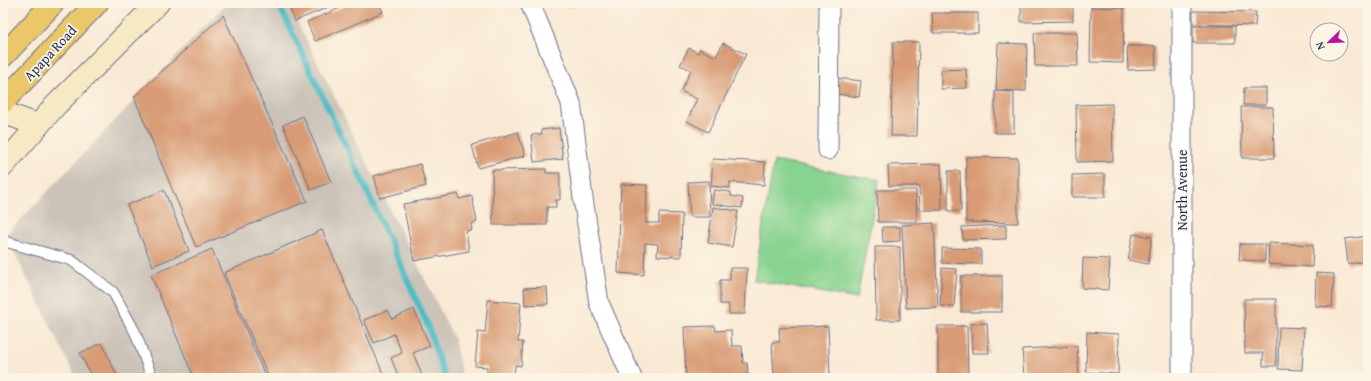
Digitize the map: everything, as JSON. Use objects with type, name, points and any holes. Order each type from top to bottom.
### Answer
[{"type":"highway","points":[[3,56],[53,3]]},
{"type":"highway","name":"Apapa Road","points":[[3,102],[97,3]]},
{"type":"street","points":[[3,166],[55,106],[158,3]]},
{"type":"street","points":[[530,3],[571,103],[583,198],[599,303],[632,378]]},
{"type":"street","points":[[828,150],[829,3]]},
{"type":"street","name":"North Avenue","points":[[1182,3],[1182,378]]},
{"type":"street","points":[[3,110],[10,115],[38,125]]},
{"type":"lane","points":[[3,241],[71,260],[113,292],[135,332],[152,378]]},
{"type":"shaded area","points":[[227,3],[288,3],[454,338],[462,378],[76,378],[6,235]]},
{"type":"green space","points":[[774,161],[879,180],[857,299],[754,280]]},
{"type":"building","points":[[293,3],[338,3],[295,21],[290,10],[295,8]]},
{"type":"building","points":[[352,3],[379,3],[383,12],[315,41],[307,22]]},
{"type":"building","points":[[568,3],[609,3],[609,4],[568,6]]},
{"type":"building","points":[[1021,3],[1073,3],[1073,21],[1021,22]]},
{"type":"building","points":[[1091,7],[1124,8],[1123,63],[1090,62]]},
{"type":"building","points":[[1193,11],[1256,12],[1255,26],[1193,24]]},
{"type":"building","points":[[932,13],[978,13],[978,33],[933,33]]},
{"type":"building","points":[[223,15],[307,201],[196,247],[134,97]]},
{"type":"building","points":[[1193,26],[1235,26],[1235,43],[1193,43]]},
{"type":"building","points":[[1034,33],[1077,33],[1078,66],[1035,66]]},
{"type":"building","points":[[893,42],[919,42],[917,136],[891,136]]},
{"type":"building","points":[[723,43],[746,54],[708,132],[687,121],[697,99],[681,91],[691,70],[680,65],[689,48],[698,53],[700,49],[716,57]]},
{"type":"building","points":[[998,43],[1027,44],[1026,91],[996,90]]},
{"type":"building","points":[[1127,46],[1155,46],[1156,69],[1128,70]]},
{"type":"building","points":[[966,69],[967,88],[941,89],[941,70]]},
{"type":"building","points":[[838,78],[861,81],[859,97],[837,94]]},
{"type":"building","points":[[1244,88],[1266,88],[1266,105],[1243,105]]},
{"type":"building","points":[[995,91],[1014,92],[1014,133],[995,133]]},
{"type":"building","points":[[1112,104],[1113,161],[1077,162],[1076,105]]},
{"type":"building","points":[[1241,107],[1273,107],[1274,158],[1242,158]]},
{"type":"building","points":[[303,116],[331,182],[311,190],[283,125]]},
{"type":"building","points":[[559,128],[563,159],[534,162],[531,135],[542,134],[541,130]]},
{"type":"building","points":[[518,132],[525,156],[478,168],[472,145]]},
{"type":"building","points":[[966,157],[1018,158],[1018,223],[966,222]]},
{"type":"building","points":[[713,159],[765,162],[764,185],[730,182],[730,188],[711,186]]},
{"type":"building","points":[[420,164],[426,186],[380,198],[374,176]]},
{"type":"building","points":[[941,164],[942,210],[920,210],[919,186],[889,186],[888,165]]},
{"type":"building","points":[[546,169],[546,173],[560,173],[560,200],[556,200],[556,207],[547,207],[547,225],[493,225],[492,170]]},
{"type":"building","points":[[948,171],[960,171],[961,211],[948,211]]},
{"type":"building","points":[[1105,174],[1105,197],[1072,197],[1072,175]]},
{"type":"building","points":[[709,181],[710,217],[690,217],[688,182]]},
{"type":"building","points":[[621,184],[647,185],[646,223],[659,223],[659,213],[682,214],[681,257],[657,256],[658,244],[645,243],[644,275],[618,273]]},
{"type":"building","points":[[164,190],[189,251],[153,266],[127,205]]},
{"type":"building","points":[[714,190],[731,192],[731,196],[743,198],[742,208],[712,204]]},
{"type":"building","points":[[877,190],[916,190],[917,222],[878,222]]},
{"type":"building","points":[[458,194],[459,199],[472,196],[477,222],[471,224],[472,230],[466,231],[469,251],[414,261],[403,204]]},
{"type":"building","points":[[713,207],[738,211],[732,247],[708,243]]},
{"type":"building","points":[[934,223],[938,307],[906,308],[902,225]]},
{"type":"building","points":[[1006,225],[1006,239],[963,240],[962,227]]},
{"type":"building","points":[[882,227],[900,227],[900,241],[883,242]]},
{"type":"building","points":[[322,230],[385,378],[269,378],[224,273]]},
{"type":"building","points":[[1133,234],[1152,237],[1148,264],[1128,260]]},
{"type":"building","points":[[1368,236],[1368,261],[1348,264],[1345,239]]},
{"type":"building","points":[[1269,243],[1313,245],[1312,267],[1268,264]]},
{"type":"building","points":[[1240,244],[1265,244],[1265,261],[1239,260]]},
{"type":"building","points":[[875,247],[900,247],[900,320],[876,320]]},
{"type":"building","points":[[942,248],[981,249],[981,264],[942,263]]},
{"type":"building","points":[[212,249],[266,378],[194,378],[151,275]]},
{"type":"building","points":[[1083,258],[1110,259],[1108,290],[1082,288]]},
{"type":"building","points":[[730,268],[747,268],[745,314],[729,314],[729,304],[720,304],[720,280],[730,280]]},
{"type":"building","points":[[942,268],[957,269],[954,307],[940,306]]},
{"type":"building","points":[[1316,273],[1334,274],[1332,307],[1315,306]]},
{"type":"building","points":[[961,276],[1002,276],[1002,312],[961,312]]},
{"type":"building","points":[[547,287],[548,304],[525,305],[524,288]]},
{"type":"building","points":[[1244,299],[1276,299],[1276,366],[1263,366],[1263,353],[1245,353]]},
{"type":"building","points":[[488,300],[521,303],[518,342],[523,342],[521,366],[515,365],[514,378],[487,378],[487,367],[475,366],[478,332],[485,333]]},
{"type":"building","points":[[414,309],[430,346],[413,353],[422,375],[415,378],[399,378],[391,358],[402,353],[394,334],[374,343],[364,320],[388,310],[392,319]]},
{"type":"building","points":[[987,323],[989,353],[972,353],[971,324]]},
{"type":"building","points":[[715,326],[716,331],[731,330],[732,346],[742,346],[743,363],[747,363],[748,374],[743,374],[743,378],[686,378],[684,327]]},
{"type":"building","points":[[828,326],[830,378],[774,378],[772,342],[780,342],[779,328]]},
{"type":"building","points":[[938,326],[967,326],[968,378],[938,378]]},
{"type":"building","points":[[1279,327],[1304,328],[1302,370],[1278,369]]},
{"type":"building","points":[[1087,332],[1119,334],[1118,374],[1086,372]]},
{"type":"building","points":[[102,343],[118,378],[92,378],[80,353]]},
{"type":"building","points":[[1077,346],[1079,378],[1024,378],[1022,349]]},
{"type":"waterway","points":[[278,3],[358,171],[426,321],[445,378]]}]
